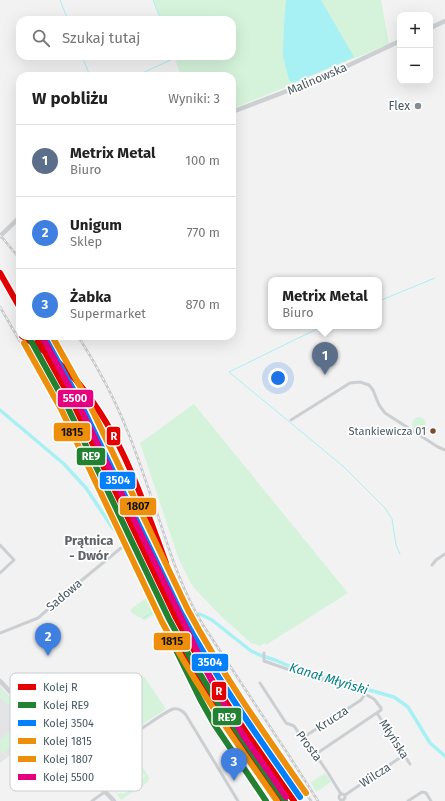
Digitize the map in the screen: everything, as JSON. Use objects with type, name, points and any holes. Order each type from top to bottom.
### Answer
[{"type":"street","points":[[433,27],[445,21]]},
{"type":"street","name":"Malinowska","points":[[236,111],[326,76],[397,42]]},
{"type":"street","points":[[0,236],[16,221]]},
{"type":"street","points":[[291,420],[350,383],[362,382],[373,390],[379,405],[388,415],[445,450]]},
{"type":"street","points":[[0,546],[14,560],[0,573]]},
{"type":"street","name":"Sadowa","points":[[1,631],[38,618],[121,548]]},
{"type":"street","points":[[432,565],[436,560],[445,554]]},
{"type":"street","points":[[264,653],[264,660],[307,676],[365,694]]},
{"type":"street","points":[[0,681],[10,691]]},
{"type":"street","name":"Prosta","points":[[260,683],[286,723],[294,726],[300,735],[304,737],[343,795]]},
{"type":"street","name":"Krucza","points":[[304,737],[361,700],[365,694]]},
{"type":"street","name":"Młyńska","points":[[365,694],[374,699],[381,708],[381,710],[377,713],[410,764]]},
{"type":"street","points":[[142,728],[170,710],[178,709],[183,711],[238,801]]},
{"type":"street","points":[[316,754],[377,713]]},
{"type":"street","name":"Wilcza","points":[[343,795],[404,756]]},
{"type":"street","points":[[92,801],[106,791],[114,801]]},
{"type":"street","points":[[408,801],[422,792],[426,793],[431,801]]},
{"type":"street","points":[[340,800],[339,797],[343,795]]},
{"type":"shaded area","points":[[0,686],[10,697],[10,755],[0,763]]},
{"type":"green space","points":[[154,0],[381,0],[389,44],[236,107],[236,72],[180,72],[175,60],[236,60],[236,16],[160,16]]},
{"type":"green space","points":[[194,404],[348,593],[266,645],[265,643],[260,646],[251,643],[222,617],[193,587],[179,560],[140,443]]},
{"type":"green space","points":[[419,417],[424,419],[426,424],[424,429],[419,431],[414,429],[412,424],[414,419]]},
{"type":"green space","points":[[147,597],[152,606],[154,605],[160,615],[152,616],[145,620],[133,614],[130,610]]},
{"type":"green space","points":[[142,676],[166,709],[142,725]]},
{"type":"green space","points":[[0,687],[10,698],[10,708],[0,697]]},
{"type":"green space","points":[[10,731],[10,747],[3,754],[0,751],[0,740]]},
{"type":"green space","points":[[142,767],[149,777],[148,782],[142,786],[142,779],[145,776],[142,773]]},
{"type":"green space","points":[[325,773],[331,782],[318,791],[315,791],[311,782]]},
{"type":"green space","points":[[114,791],[118,794],[123,794],[128,791],[134,791],[121,800]]},
{"type":"water","points":[[286,0],[321,0],[354,57],[295,82],[291,82],[289,80],[283,56]]},
{"type":"waterway","points":[[60,0],[66,16]]},
{"type":"waterway","points":[[153,0],[159,16]]},
{"type":"waterway","points":[[84,60],[88,72]]},
{"type":"waterway","points":[[145,72],[171,60]]},
{"type":"waterway","points":[[382,300],[435,278]]},
{"type":"waterway","points":[[317,329],[229,372],[344,467],[385,508],[392,519],[396,545],[400,554]]},
{"type":"waterway","name":"Kanał Młyński","points":[[0,410],[64,464],[86,488],[112,527],[126,544],[161,609]]},
{"type":"waterway","points":[[143,618],[160,608]]},
{"type":"waterway","name":"Kanał Młyński","points":[[199,614],[212,620],[251,651],[262,656],[301,671],[394,697],[408,707],[430,743],[445,756]]},
{"type":"railway","points":[[0,235],[16,254]]},
{"type":"railway","points":[[0,307],[16,335]]},
{"type":"railway","points":[[19,340],[115,505],[148,571]]},
{"type":"railway","points":[[80,340],[117,406],[131,440],[176,569],[195,611],[318,801]]},
{"type":"railway","points":[[166,563],[180,599]]},
{"type":"railway","points":[[180,593],[188,614],[200,636],[311,801]]},
{"type":"railway","points":[[174,625],[216,710],[238,745],[277,801]]},
{"type":"rail line","name":"R","points":[[0,273],[16,301]]},
{"type":"rail line","name":"R","points":[[28,340],[50,355],[74,378],[105,420],[129,466],[166,563]]},
{"type":"rail line","name":"RE9","points":[[31,340],[67,406],[169,619],[182,643],[224,712],[285,801]]},
{"type":"rail line","name":"R","points":[[38,340],[73,403],[175,616],[188,640],[262,756],[294,801]]},
{"type":"rail line","name":"5500","points":[[44,340],[77,401],[216,690],[243,735],[286,797]]},
{"type":"rail line","name":"3504","points":[[46,340],[79,400],[181,613],[194,637],[253,730],[300,797]]},
{"type":"rail line","name":"1807","points":[[54,340],[86,397],[188,610],[201,634],[244,703],[306,793]]},
{"type":"rail line","name":"1815","points":[[24,343],[61,409],[162,622],[188,668],[277,801]]},
{"type":"rail line","name":"R","points":[[180,643],[207,698]]},
{"type":"rail line","name":"RE9","points":[[174,646],[214,724],[266,801]]},
{"type":"rail line","name":"R","points":[[207,688],[230,728],[280,801]]},
{"type":"place","name":"Flex","points":[[418,106]]},
{"type":"place","name":"Metrix Metal","points":[[325,375]]},
{"type":"place","name":"Stankiewicza 01","points":[[433,431]]},
{"type":"place","name":"Unigum","points":[[48,656]]},
{"type":"place","name":"Żabka","points":[[234,781]]},
{"type":"district","name":"Prątnica - Dwór","points":[[89,548]]}]
